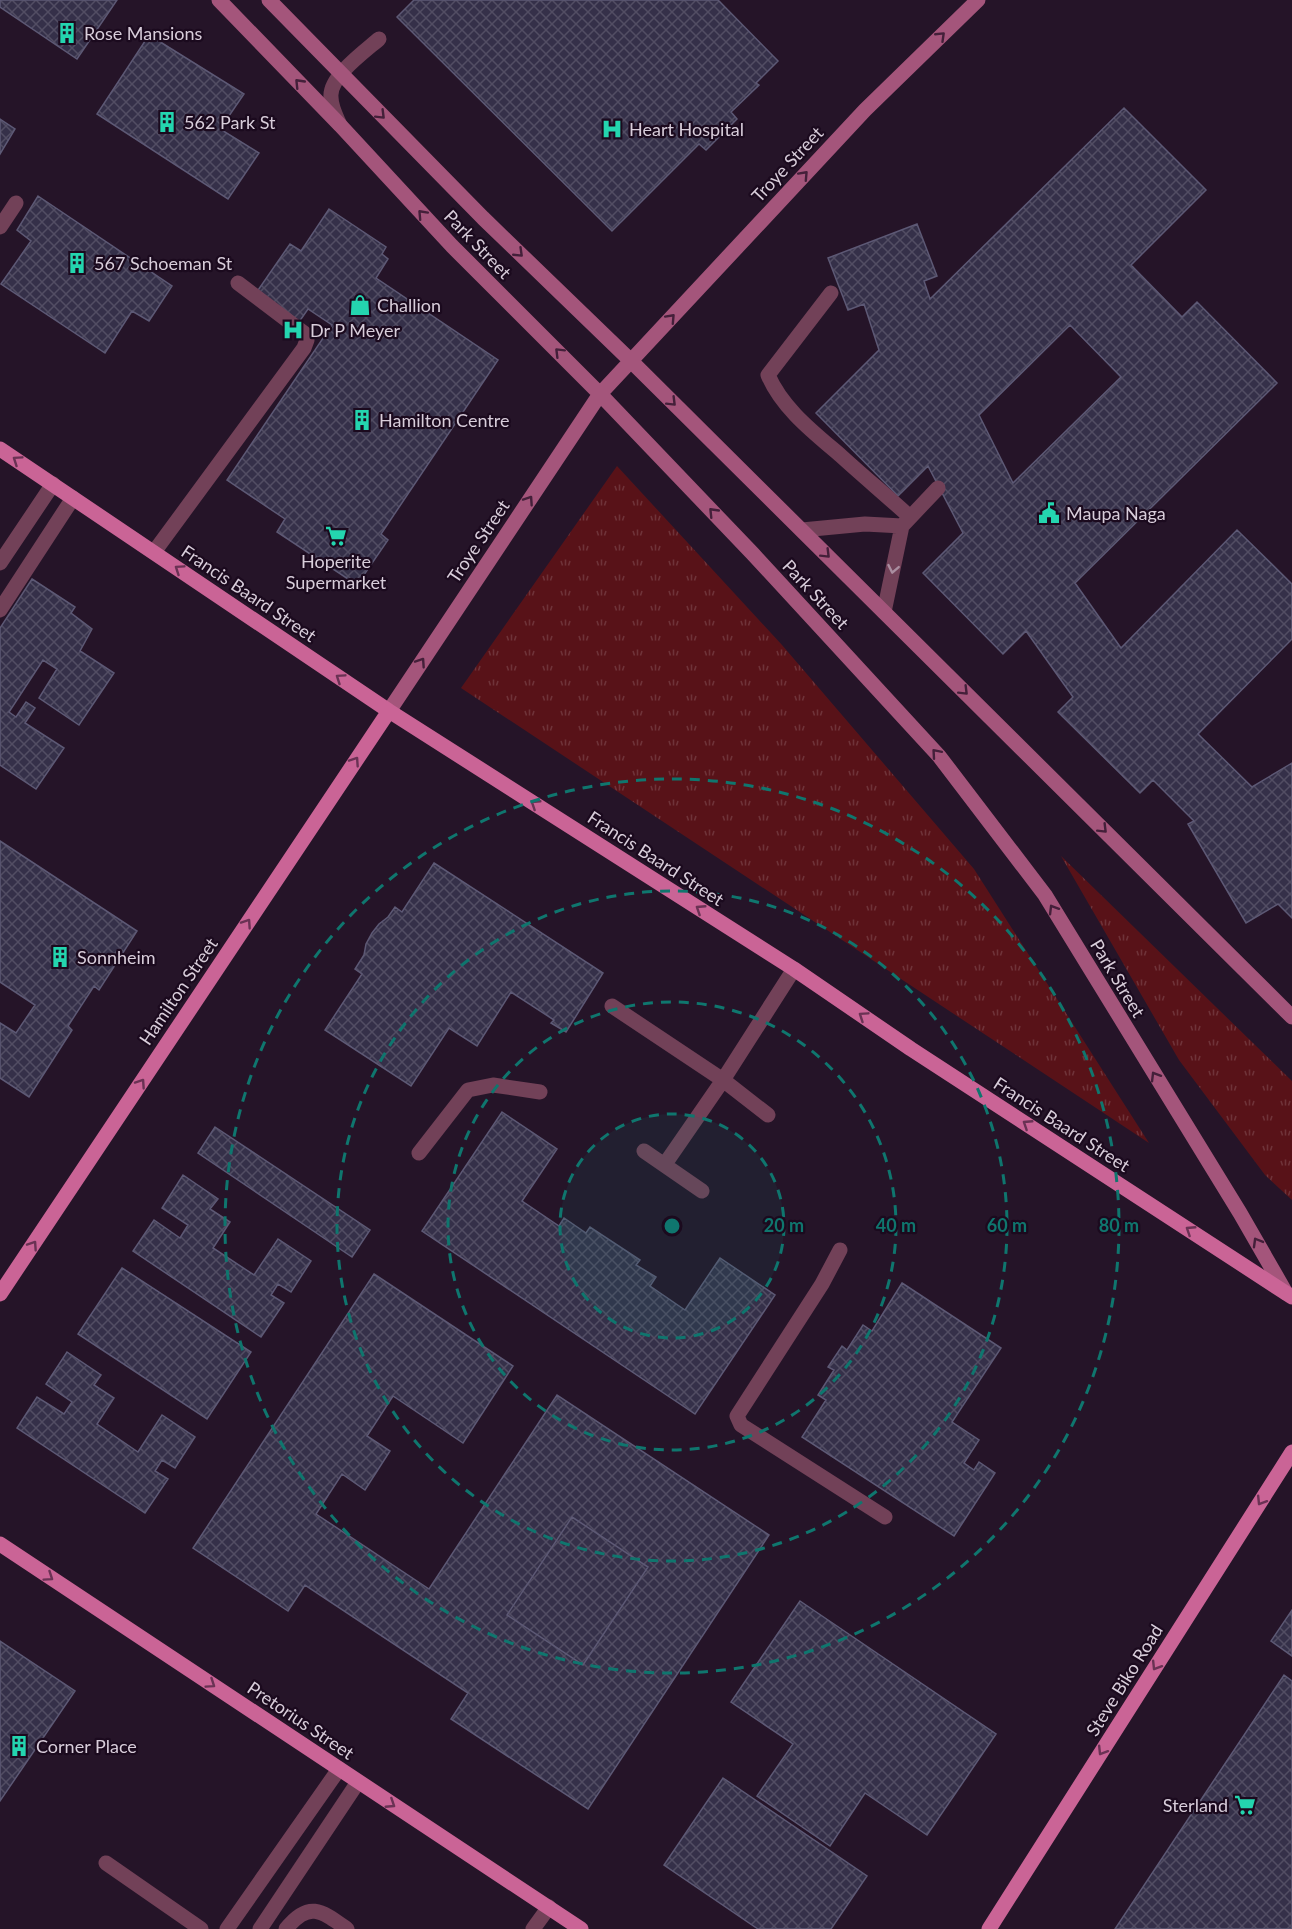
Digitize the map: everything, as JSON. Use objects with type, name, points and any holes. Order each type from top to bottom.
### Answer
[{"type":"main road","name":"Francis Baard Street","points":[[0,449],[389,711],[794,969],[921,1055],[1289,1295]]},
{"type":"main road","name":"Hamilton Street","points":[[0,1294],[389,711]]},
{"type":"main road","name":"Steve Biko Road","points":[[989,1929],[1292,1452]]},
{"type":"main road","name":"Pretorius Street","points":[[0,1544],[581,1929]]},
{"type":"street","name":"Park Street","points":[[219,0],[340,125],[452,246],[600,394],[745,546],[939,756],[1045,895],[1289,1295]]},
{"type":"street","name":"Park Street","points":[[268,0],[483,218],[631,361],[1292,1017]]},
{"type":"street","name":"Troye Street","points":[[389,711],[600,394],[864,110],[978,0]]},
{"type":"lane","points":[[340,125],[331,100],[330,93],[333,86],[340,74],[379,39]]},
{"type":"lane","points":[[0,227],[16,203]]},
{"type":"lane","points":[[154,552],[304,348],[307,340],[304,333],[238,283]]},
{"type":"lane","points":[[831,293],[768,375],[773,387],[787,405],[906,522]]},
{"type":"lane","points":[[0,563],[53,484]]},
{"type":"lane","points":[[884,612],[906,522],[938,488]]},
{"type":"lane","points":[[0,610],[73,498]]},
{"type":"lane","points":[[802,530],[906,522]]},
{"type":"lane","points":[[665,1164],[723,1080],[794,969]]},
{"type":"lane","points":[[612,1006],[723,1080],[768,1115]]},
{"type":"lane","points":[[418,1153],[468,1090],[493,1085],[540,1092]]},
{"type":"lane","points":[[644,1151],[702,1191]]},
{"type":"lane","points":[[840,1251],[822,1284],[737,1416],[741,1425],[885,1516]]},
{"type":"lane","points":[[227,1929],[339,1769]]},
{"type":"lane","points":[[260,1929],[358,1782]]},
{"type":"lane","points":[[105,1863],[201,1929]]},
{"type":"lane","points":[[533,1929],[549,1907]]},
{"type":"lane","points":[[286,1929],[299,1914],[313,1911],[324,1913],[347,1929]]},
{"type":"green space","points":[[617,466],[782,645],[974,869],[1149,1143],[461,688]]},
{"type":"green space","points":[[1061,856],[1292,1081],[1292,1200],[1265,1175],[1179,1060]]},
{"type":"building","name":"Rose Mansions","points":[[0,0],[117,0],[77,59],[0,7]]},
{"type":"building","name":"Heart Hospital","points":[[414,0],[718,0],[778,61],[756,83],[759,85],[731,112],[737,119],[706,150],[699,144],[612,231],[397,17]]},
{"type":"building","name":"562 Park St","points":[[149,35],[244,94],[220,129],[259,153],[228,199],[97,114]]},
{"type":"building","name":"Maupa Naga","points":[[1124,108],[1206,190],[1131,265],[1182,317],[1197,302],[1277,383],[1075,583],[1121,648],[1237,530],[1292,584],[1292,639],[1198,734],[1252,787],[1292,763],[1292,918],[1278,904],[1246,923],[1188,824],[1194,821],[1153,780],[1140,793],[1058,712],[1073,697],[1026,631],[1003,654],[923,573],[963,533],[928,466],[898,496],[816,413],[879,350],[864,304],[848,310],[828,258],[917,224],[937,276],[924,281],[930,299]],"holes":[[[1070,325],[1121,377],[1013,483],[979,415]]]},
{"type":"building","points":[[0,119],[15,129],[0,154]]},
{"type":"building","name":"567 Schoeman St","points":[[38,196],[172,286],[149,321],[132,311],[105,353],[1,284],[31,241],[17,230]]},
{"type":"building","name":"Hamilton Centre","points":[[329,209],[386,247],[382,254],[388,259],[376,278],[498,360],[381,534],[388,540],[357,585],[277,532],[285,519],[227,480],[332,325],[308,309],[299,322],[256,293],[290,244],[301,251]]},
{"type":"building","points":[[32,579],[75,607],[71,613],[92,629],[80,651],[114,673],[79,725],[39,698],[57,669],[43,660],[9,712],[16,717],[26,702],[35,708],[25,723],[64,748],[36,789],[0,765],[0,628]]},
{"type":"building","name":"Sonnheim","points":[[0,841],[137,931],[99,990],[94,986],[68,1026],[72,1030],[29,1097],[0,1078],[0,1023],[16,1033],[35,1005],[0,982]]},
{"type":"building","points":[[434,863],[603,973],[566,1032],[551,1023],[554,1020],[511,992],[477,1046],[449,1028],[411,1086],[325,1030],[362,974],[355,969],[364,955],[366,944],[372,933],[395,907],[402,912]]},
{"type":"building","points":[[502,1112],[557,1149],[522,1201],[559,1226],[564,1218],[586,1233],[590,1227],[640,1260],[636,1265],[656,1277],[650,1286],[685,1310],[720,1258],[775,1295],[695,1414],[422,1231]]},
{"type":"building","points":[[215,1127],[370,1230],[352,1257],[198,1153]]},
{"type":"building","points":[[183,1175],[218,1199],[210,1209],[230,1222],[213,1248],[254,1275],[278,1239],[311,1261],[291,1292],[278,1284],[271,1295],[284,1303],[261,1337],[133,1251],[154,1220],[180,1238],[188,1225],[162,1208]]},
{"type":"building","points":[[122,1268],[251,1352],[207,1419],[78,1334]]},
{"type":"building","points":[[374,1274],[513,1366],[463,1443],[393,1396],[367,1436],[390,1451],[365,1490],[342,1474],[316,1514],[429,1589],[557,1395],[769,1535],[588,1809],[451,1719],[468,1693],[305,1585],[288,1611],[193,1548]],"holes":[[[572,1517],[648,1567],[583,1665],[507,1615]]]},
{"type":"building","points":[[902,1283],[1001,1348],[952,1422],[979,1440],[964,1463],[974,1470],[979,1462],[995,1473],[954,1536],[802,1437],[826,1400],[818,1395],[834,1370],[828,1367],[842,1346],[847,1350],[863,1325],[872,1331]]},
{"type":"building","points":[[67,1352],[101,1375],[94,1385],[114,1398],[97,1424],[138,1452],[162,1415],[195,1437],[175,1468],[162,1460],[155,1471],[168,1479],[145,1513],[17,1428],[37,1397],[64,1414],[72,1402],[46,1384]]},
{"type":"building","points":[[572,1517],[648,1567],[583,1665],[507,1615]]},
{"type":"building","points":[[800,1601],[996,1734],[927,1835],[865,1793],[830,1846],[757,1796],[793,1744],[731,1702]]},
{"type":"building","points":[[1292,1610],[1292,1656],[1271,1641]]},
{"type":"building","name":"Corner Place","points":[[0,1641],[75,1691],[0,1801]]},
{"type":"building","name":"Sterland","points":[[1284,1675],[1292,1681],[1292,1929],[1115,1929]]},
{"type":"building","points":[[723,1778],[867,1876],[831,1929],[758,1929],[664,1865]]},
{"type":"place","name":"Rose Mansions","points":[[67,33]]},
{"type":"place","name":"562 Park St","points":[[167,122]]},
{"type":"place","name":"Heart Hospital","points":[[612,129]]},
{"type":"place","name":"567 Schoeman St","points":[[77,263]]},
{"type":"place","name":"Challion","points":[[360,305]]},
{"type":"place","name":"Dr P Meyer","points":[[293,330]]},
{"type":"place","name":"Hamilton Centre","points":[[362,420]]},
{"type":"place","name":"Maupa Naga","points":[[1049,513]]},
{"type":"place","name":"Hoperite Supermarket","points":[[336,536]]},
{"type":"place","name":"Sonnheim","points":[[60,957]]},
{"type":"place","name":"Corner Place","points":[[19,1746]]},
{"type":"place","name":"Sterland","points":[[1245,1805]]}]
